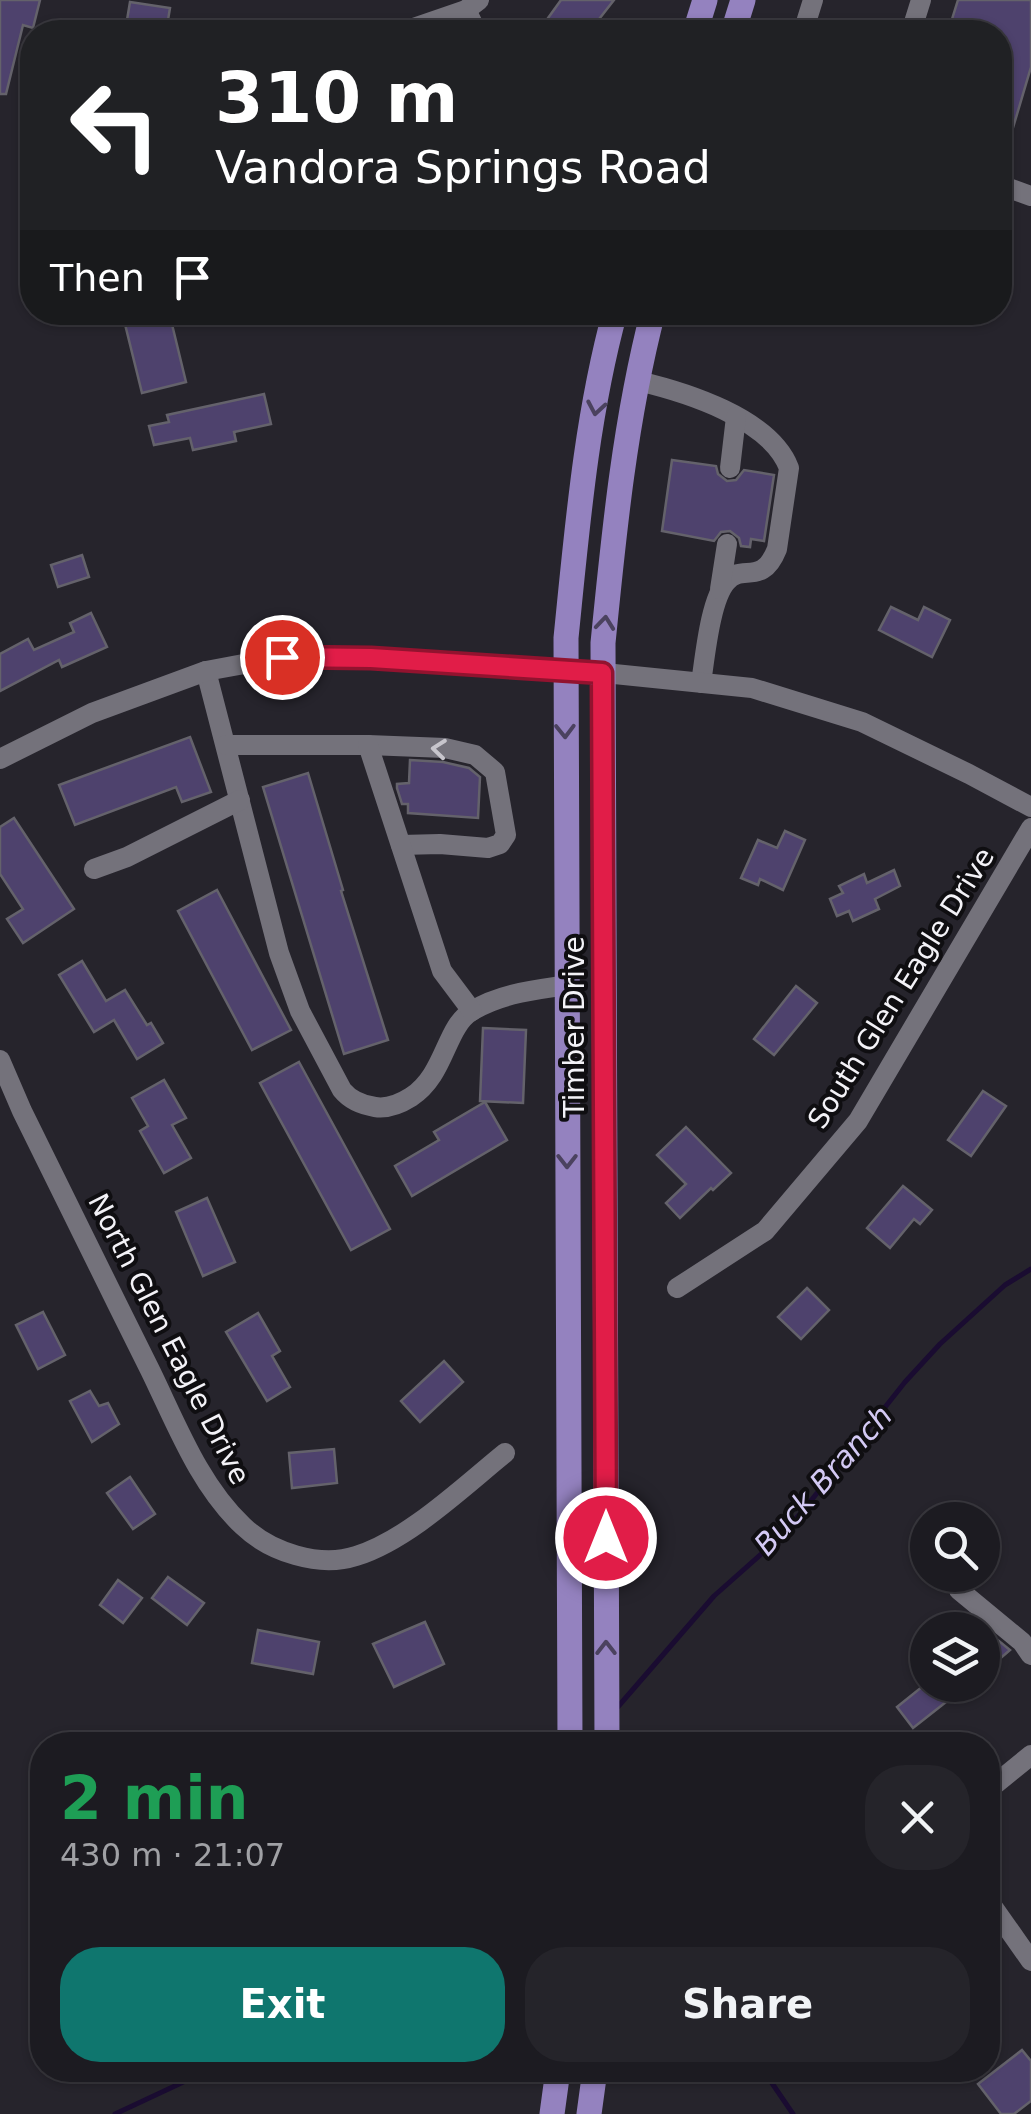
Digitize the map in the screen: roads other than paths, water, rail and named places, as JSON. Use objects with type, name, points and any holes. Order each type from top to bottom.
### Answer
[{"type":"main road","name":"Timber Drive","points":[[570,1732],[567,630],[584,474],[613,325]]},
{"type":"main road","name":"Timber Drive","points":[[607,1732],[602,673],[621,479],[650,325]]},
{"type":"main road","points":[[552,2114],[556,2082]]},
{"type":"main road","points":[[590,2114],[594,2082]]},
{"type":"street","points":[[433,20],[472,5]]},
{"type":"street","points":[[638,382],[676,390],[720,407],[768,438],[784,456],[788,480],[772,561],[763,570],[727,579],[719,596]]},
{"type":"street","points":[[730,468],[736,417]]},
{"type":"street","points":[[701,683],[727,544]]},
{"type":"street","points":[[0,760],[92,712],[206,672],[282,657],[371,658],[566,669],[752,688],[862,722],[1031,807]]},
{"type":"street","points":[[206,672],[278,953],[300,1010],[348,1097],[385,1108],[408,1100],[428,1083],[455,1029],[472,1010],[521,991],[568,985]]},
{"type":"street","points":[[226,744],[445,748],[475,755],[495,772],[506,835],[500,844],[488,848],[401,845]]},
{"type":"street","points":[[368,745],[442,971],[472,1010]]},
{"type":"street","points":[[94,869],[127,857],[240,800]]},
{"type":"street","name":"South Glen Eagle Drive","points":[[677,1288],[766,1231],[858,1121],[1031,828]]},
{"type":"street","name":"North Glen Eagle Drive","points":[[0,1060],[190,1450],[216,1495],[244,1527],[266,1544],[304,1557],[354,1557],[415,1526],[506,1453]]},
{"type":"street","points":[[961,1592],[1022,1642],[1031,1655]]},
{"type":"street","points":[[1000,1780],[1031,1754]]},
{"type":"street","points":[[1000,1917],[1031,1961]]},
{"type":"waterway","name":"Buck Branch","points":[[616,1709],[714,1596],[802,1512],[940,1344],[1005,1285],[1031,1269]]},
{"type":"waterway","name":"Buck Branch","points":[[115,2114],[183,2082]]},
{"type":"waterway","points":[[771,2082],[793,2114]]}]
